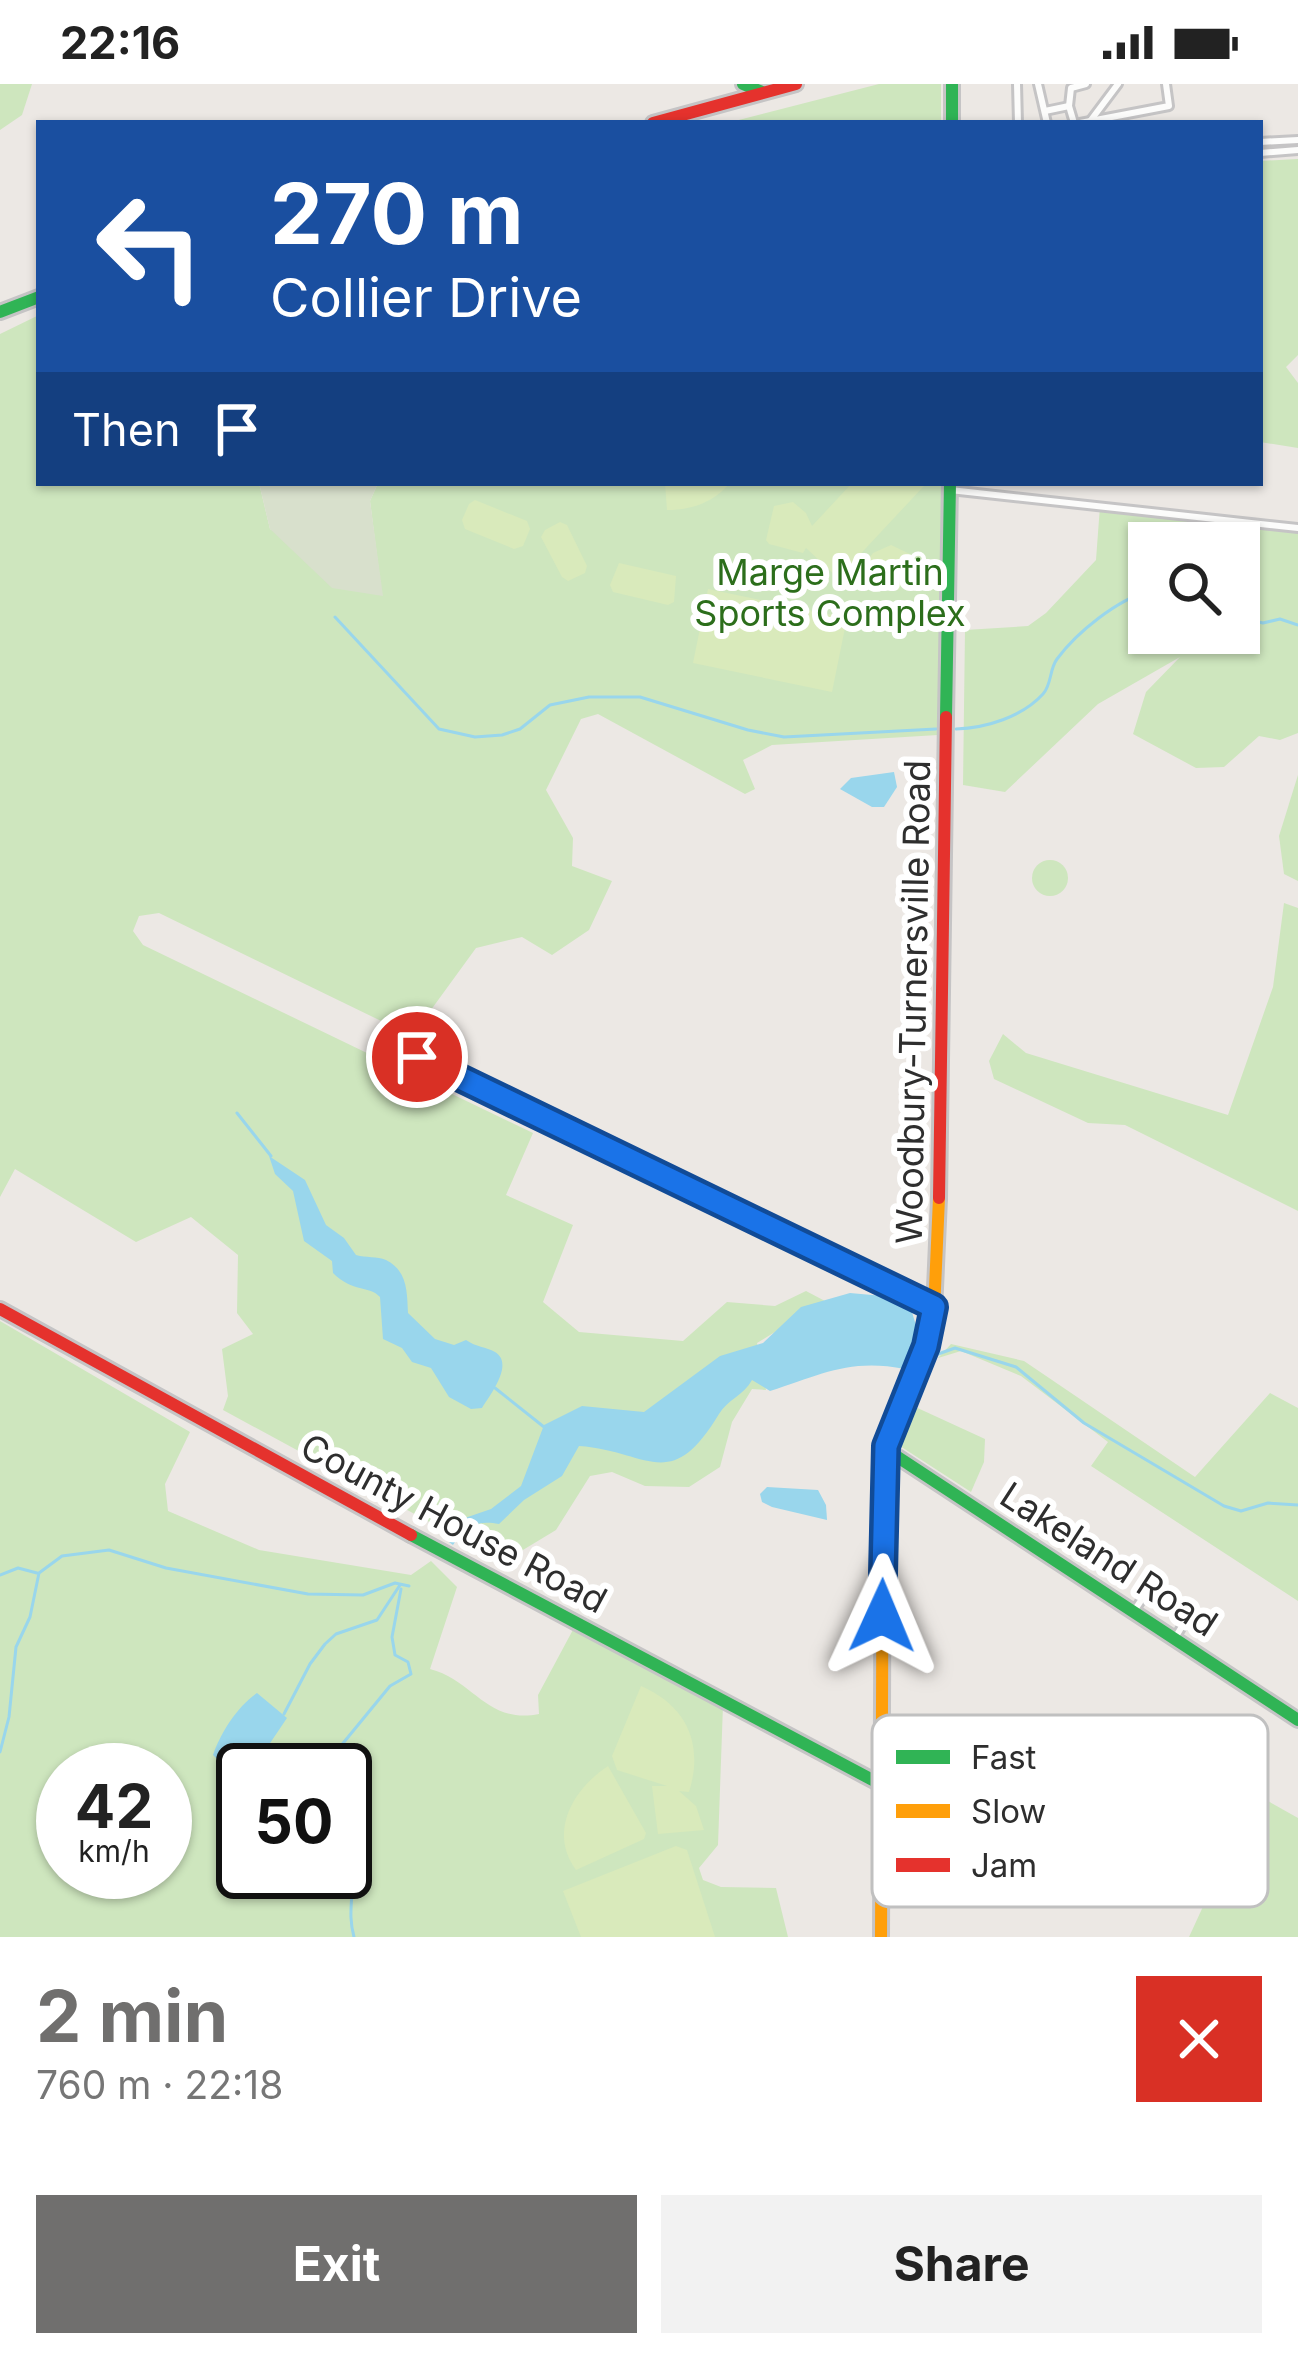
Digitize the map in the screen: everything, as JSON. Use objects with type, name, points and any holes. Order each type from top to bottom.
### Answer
[{"type":"street","points":[[742,84],[762,92]]},
{"type":"street","points":[[664,120],[796,84]]},
{"type":"street","points":[[952,84],[952,120]]},
{"type":"street","points":[[1017,84],[1018,120]]},
{"type":"street","points":[[1038,84],[1046,120]]},
{"type":"street","points":[[1076,120],[1069,106],[1071,88],[1086,84]]},
{"type":"street","points":[[1091,120],[1118,84]]},
{"type":"street","points":[[1095,120],[1169,106],[1166,84]]},
{"type":"street","points":[[1045,111],[1069,106]]},
{"type":"street","points":[[1263,142],[1298,140]]},
{"type":"street","points":[[1263,153],[1298,150]]},
{"type":"street","points":[[0,312],[36,298]]},
{"type":"street","points":[[950,487],[1298,529]]},
{"type":"street","name":"Woodbury-Turnersville Road","points":[[882,1715],[883,1474],[886,1450],[932,1324],[939,1234],[950,487]]},
{"type":"street","points":[[417,1057],[934,1307]]},
{"type":"street","name":"County House Road","points":[[0,1309],[448,1555],[872,1780]]},
{"type":"street","name":"Lakeland Road","points":[[886,1450],[1298,1720]]},
{"type":"street","points":[[1134,1611],[1144,1596]]},
{"type":"street","points":[[1175,1638],[1184,1622]]},
{"type":"street","name":"Woodbury-Turnersville Road","points":[[881,1907],[881,1937]]},
{"type":"green space","points":[[0,84],[32,84],[22,115],[0,130]]},
{"type":"green space","points":[[879,84],[941,84],[941,120],[739,120]]},
{"type":"green space","points":[[1298,159],[1298,355],[1286,367],[1298,383],[1298,448],[1263,442],[1263,161]]},
{"type":"green space","name":"Marge Martin Sports Complex","points":[[36,316],[36,486],[260,486],[270,529],[382,595],[370,501],[377,486],[942,486],[938,735],[772,745],[743,760],[755,789],[745,794],[598,714],[581,719],[546,790],[573,838],[572,866],[612,881],[589,930],[552,955],[522,937],[476,948],[412,1036],[159,913],[139,916],[133,931],[143,945],[533,1133],[506,1195],[573,1225],[543,1302],[579,1332],[683,1341],[727,1302],[775,1306],[806,1291],[825,1301],[757,1343],[766,1390],[752,1389],[732,1422],[720,1467],[689,1487],[645,1486],[612,1472],[590,1476],[556,1530],[503,1562],[223,1410],[228,1396],[222,1349],[253,1334],[237,1313],[238,1255],[191,1217],[136,1242],[15,1169],[0,1197],[0,334]]},
{"type":"green space","points":[[260,486],[377,486],[370,501],[383,596],[332,588],[270,529]]},
{"type":"green space","points":[[665,486],[727,486],[702,504],[667,510]]},
{"type":"green space","points":[[849,486],[924,486],[838,578],[806,548],[803,553],[766,540],[774,506],[793,502],[812,526]]},
{"type":"green space","points":[[475,500],[527,521],[530,529],[523,546],[514,549],[465,529],[462,520]]},
{"type":"green space","points":[[1100,506],[1238,522],[1128,522],[1128,654],[1260,654],[1260,525],[1298,529],[1298,733],[1280,740],[1259,736],[1224,767],[1196,768],[1133,734],[1146,692],[1180,657],[1098,704],[1005,792],[963,785],[965,630],[1028,626],[1096,560]]},
{"type":"green space","points":[[560,522],[567,525],[587,566],[585,573],[568,581],[541,537]]},
{"type":"green space","points":[[891,545],[912,555],[899,590],[855,577],[873,553]]},
{"type":"green space","points":[[619,563],[676,576],[674,602],[668,605],[613,592],[610,585]]},
{"type":"green space","points":[[708,589],[847,618],[832,692],[693,663]]},
{"type":"green space","points":[[1298,775],[1298,881],[1284,874],[1279,836]]},
{"type":"green space","points":[[1050,860],[1062,866],[1068,878],[1062,890],[1050,896],[1038,890],[1032,878],[1038,866]]},
{"type":"green space","points":[[1284,903],[1298,908],[1298,1211],[1125,1125],[1088,1123],[994,1079],[989,1061],[1003,1034],[1026,1053],[1228,1115],[1273,987]]},
{"type":"green space","points":[[0,1321],[190,1432],[165,1484],[168,1511],[259,1550],[411,1575],[431,1561],[457,1587],[430,1669],[459,1682],[493,1707],[506,1713],[539,1714],[538,1695],[575,1626],[723,1705],[718,1845],[699,1868],[703,1880],[721,1887],[776,1888],[788,1937],[0,1937]]},
{"type":"green space","points":[[951,1344],[1024,1361],[1195,1477],[1270,1393],[1298,1408],[1298,1601],[1091,1466],[1108,1442],[1021,1376],[961,1351],[938,1358]]},
{"type":"green space","points":[[911,1405],[985,1439],[984,1462],[971,1492],[900,1446],[897,1438]]},
{"type":"green space","points":[[641,1686],[670,1704],[688,1728],[693,1774],[689,1792],[679,1791],[696,1806],[704,1830],[658,1834],[652,1786],[667,1786],[617,1770],[612,1756]]},
{"type":"green space","points":[[608,1766],[646,1833],[644,1839],[576,1870],[564,1841],[568,1812],[584,1787]]},
{"type":"green space","points":[[1268,1801],[1298,1818],[1298,1937],[1189,1937],[1203,1907],[1268,1907]]},
{"type":"green space","points":[[676,1846],[687,1850],[715,1937],[581,1937],[563,1891]]},
{"type":"water","points":[[894,772],[897,787],[884,807],[872,807],[840,789],[851,778]]},
{"type":"water","points":[[269,1156],[305,1180],[326,1225],[356,1255],[383,1259],[399,1270],[408,1313],[435,1339],[454,1345],[466,1340],[500,1357],[502,1372],[482,1408],[471,1409],[449,1397],[431,1368],[412,1362],[402,1348],[383,1339],[380,1297],[340,1279],[333,1273],[332,1261],[304,1241],[293,1191],[275,1174]]},
{"type":"water","points":[[850,1293],[883,1296],[911,1309],[918,1332],[905,1369],[851,1367],[770,1391],[752,1380],[686,1454],[657,1462],[579,1446],[562,1476],[524,1500],[499,1524],[473,1526],[453,1545],[449,1542],[462,1519],[491,1509],[521,1486],[544,1425],[582,1406],[644,1412],[720,1356],[763,1343],[801,1307]]},
{"type":"water","points":[[767,1487],[818,1490],[827,1520],[762,1502],[760,1494]]},
{"type":"water","points":[[257,1693],[287,1718],[270,1743],[218,1743],[243,1705]]},
{"type":"waterway","points":[[956,729],[991,724],[1025,709],[1046,690],[1054,663],[1075,638],[1128,600]]},
{"type":"waterway","points":[[335,617],[439,729],[475,737],[520,729],[550,705],[589,697],[640,697],[784,737],[936,729]]},
{"type":"waterway","points":[[1260,622],[1280,619],[1298,625]]},
{"type":"waterway","points":[[237,1113],[271,1156]]},
{"type":"waterway","points":[[924,1359],[955,1348],[1016,1367],[1084,1423],[1224,1506],[1241,1511],[1268,1503],[1298,1505]]},
{"type":"waterway","points":[[495,1388],[544,1427]]},
{"type":"waterway","points":[[0,1752],[9,1717],[16,1647],[30,1617],[39,1573],[62,1556],[109,1550],[166,1568],[308,1594],[363,1595],[395,1583],[409,1586]]},
{"type":"waterway","points":[[0,1575],[18,1568],[37,1573]]},
{"type":"waterway","points":[[284,1714],[325,1644],[336,1634],[377,1620],[400,1585]]},
{"type":"waterway","points":[[343,1743],[390,1686],[411,1674],[408,1662],[395,1655],[392,1637],[401,1589]]},
{"type":"waterway","points":[[351,1899],[354,1937]]},
{"type":"traffic: fast","points":[[743,84],[762,92]]},
{"type":"traffic: fast","points":[[952,84],[952,120]]},
{"type":"traffic: fast","points":[[0,312],[36,298]]},
{"type":"traffic: fast","points":[[946,717],[950,486]]},
{"type":"traffic: fast","points":[[887,1450],[1298,1720]]},
{"type":"traffic: fast","points":[[411,1535],[872,1780]]},
{"type":"traffic: slow","points":[[882,1715],[883,1474],[934,1311],[939,1198]]},
{"type":"traffic: slow","points":[[881,1907],[881,1937]]},
{"type":"traffic: jam","points":[[664,120],[796,84]]},
{"type":"traffic: jam","points":[[939,1198],[946,717]]},
{"type":"traffic: jam","points":[[0,1309],[411,1535]]},
{"type":"route","points":[[417,1057],[934,1307],[926,1346],[886,1446],[882,1616]]}]
